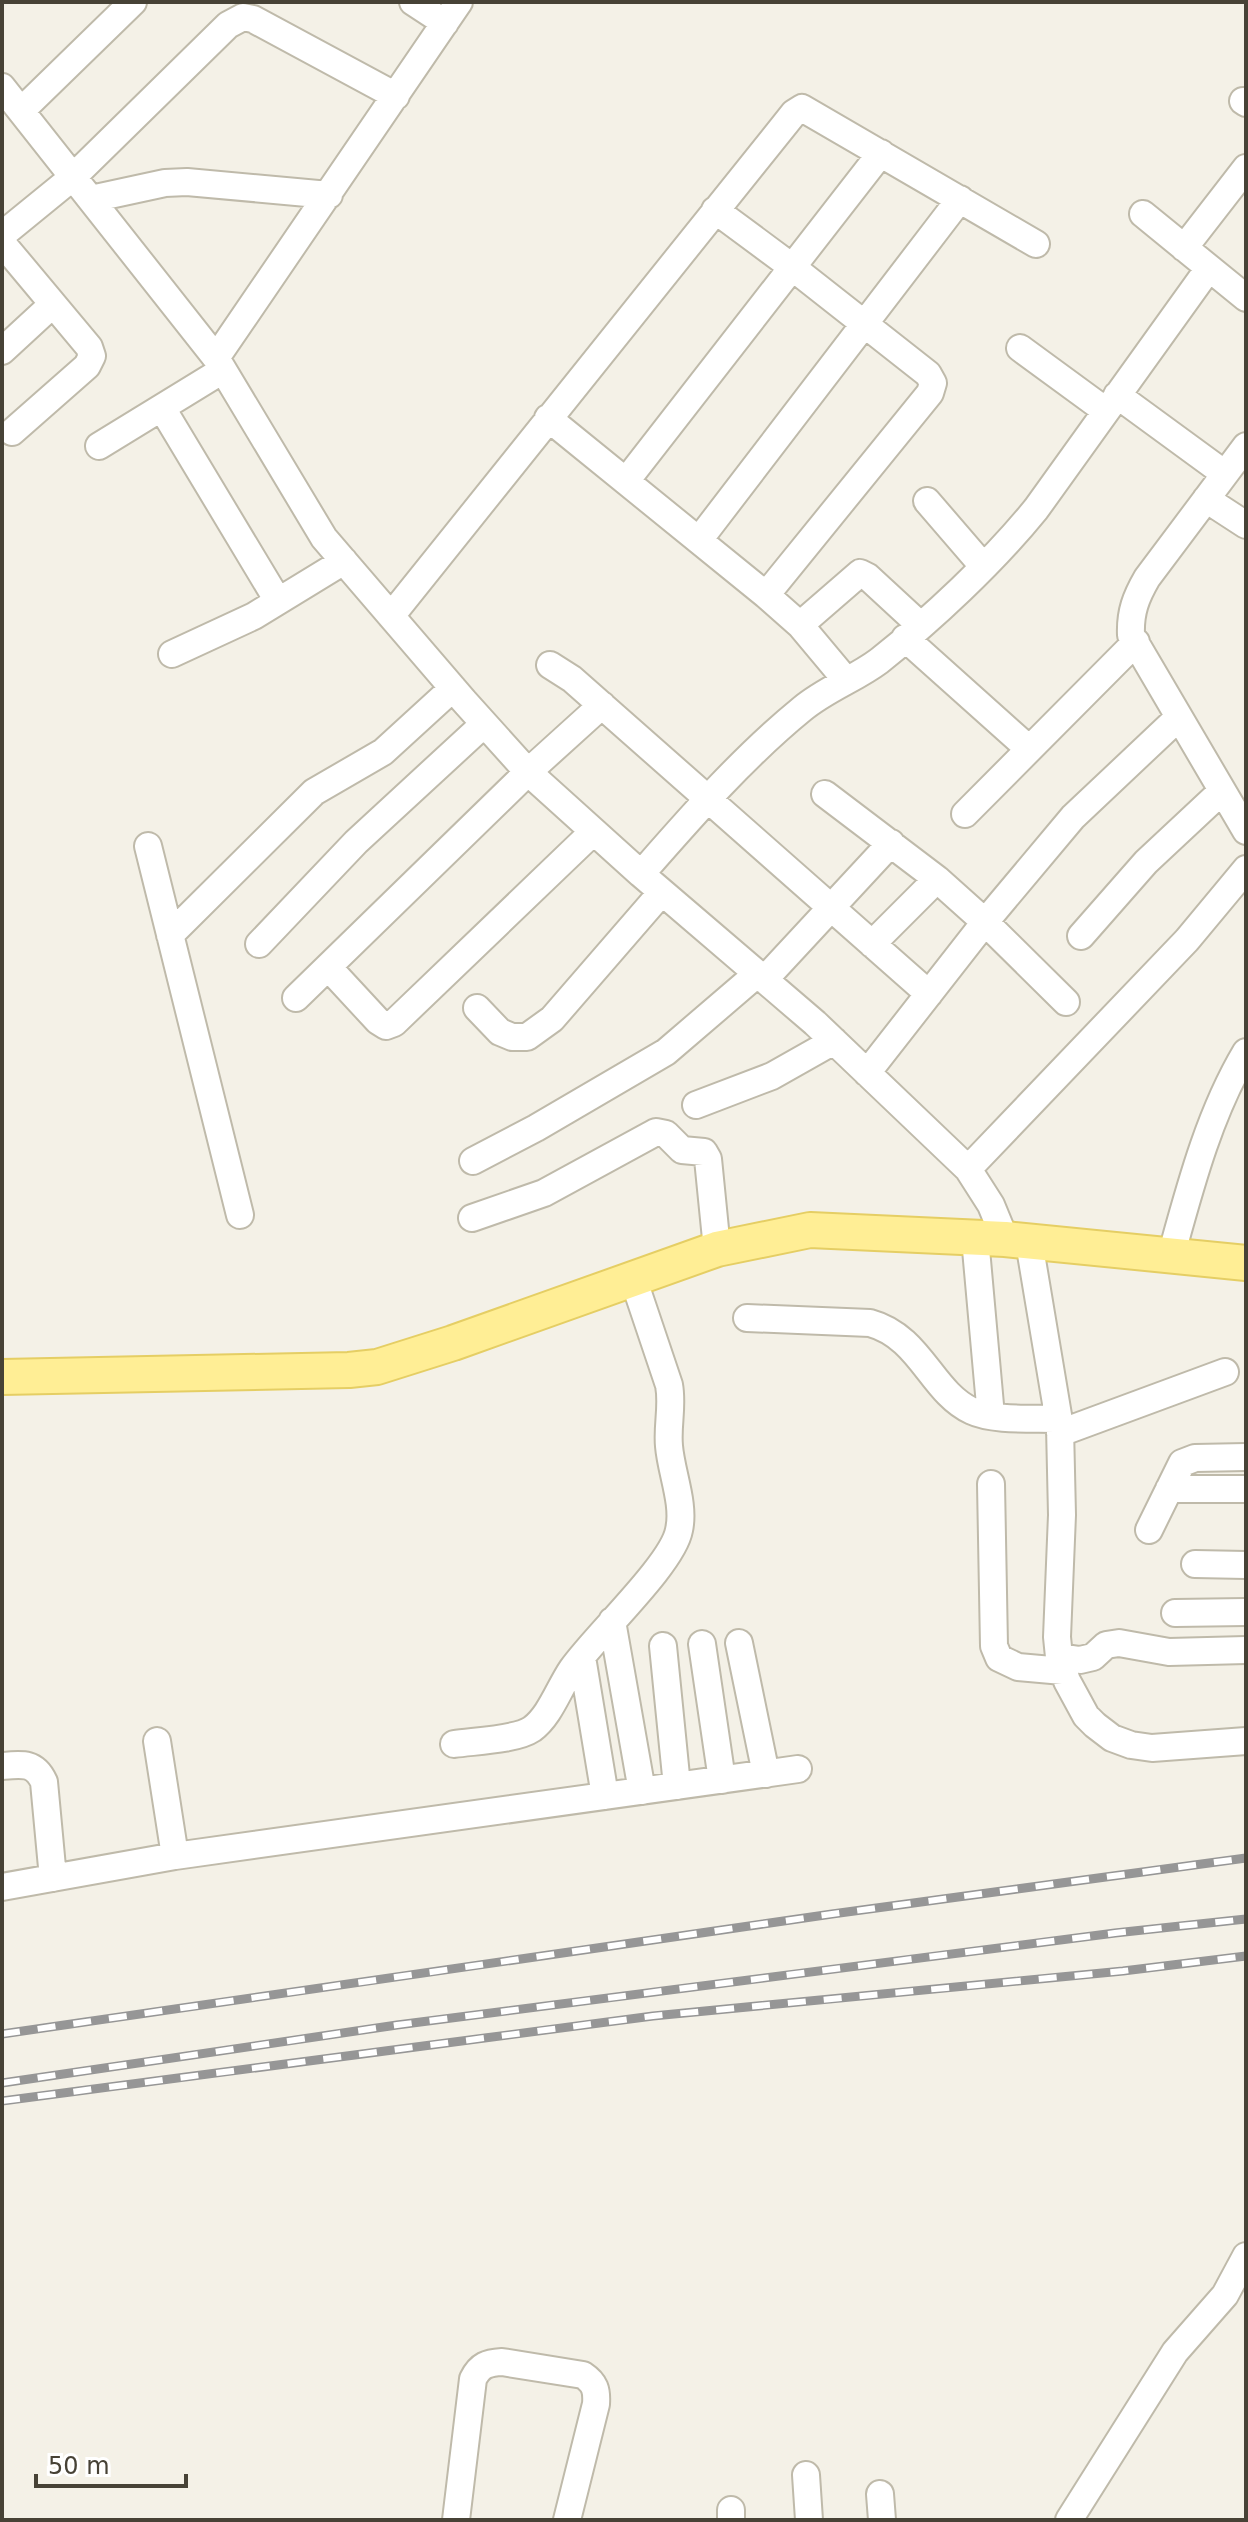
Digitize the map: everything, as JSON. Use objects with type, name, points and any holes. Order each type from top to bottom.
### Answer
[{"type":"main road","points":[[2,1377],[377,1367],[717,1249],[810,1230],[1003,1240],[1246,1263]]},
{"type":"street","points":[[133,2],[9,100],[220,364],[324,538],[484,724],[528,772],[593,832],[834,1041],[968,1169],[991,1205],[1059,1426],[1062,1515],[1057,1637],[1063,1670],[1086,1716],[1112,1738],[1152,1748],[1245,1740]]},
{"type":"street","points":[[99,446],[162,408],[220,364],[452,12],[413,2]]},
{"type":"street","points":[[2,235],[73,177],[228,25],[243,17],[253,19],[396,96]]},
{"type":"street","points":[[391,616],[715,210],[794,113],[802,108],[1036,244]]},
{"type":"street","points":[[626,481],[881,153]]},
{"type":"street","points":[[1184,248],[1246,168]]},
{"type":"street","points":[[91,199],[165,183],[187,182],[329,195]]},
{"type":"street","points":[[699,540],[960,199]]},
{"type":"street","points":[[715,210],[865,324],[928,374],[933,383],[930,393],[766,595]]},
{"type":"street","points":[[1143,214],[1244,293]]},
{"type":"street","points":[[2,243],[89,347],[92,356],[87,366],[12,432]]},
{"type":"street","points":[[641,874],[706,800],[800,711],[828,689],[877,663],[1008,544],[1209,268]]},
{"type":"street","points":[[2,351],[53,304]]},
{"type":"street","points":[[1020,348],[1225,474]]},
{"type":"street","points":[[162,408],[278,601]]},
{"type":"street","points":[[548,418],[766,595],[800,625],[846,680]]},
{"type":"street","points":[[1246,446],[1147,578],[1135,599],[1130,618],[1131,635],[1246,831]]},
{"type":"street","points":[[1206,499],[1246,525]]},
{"type":"street","points":[[927,501],[983,566]]},
{"type":"street","points":[[172,654],[238,624],[344,561]]},
{"type":"street","points":[[800,625],[860,573],[868,577],[913,631],[1029,749]]},
{"type":"street","points":[[965,814],[1136,642]]},
{"type":"street","points":[[550,665],[602,705],[929,994]]},
{"type":"street","points":[[170,935],[314,792],[383,752],[453,688]]},
{"type":"street","points":[[296,998],[528,772],[602,705]]},
{"type":"street","points":[[867,1073],[985,922],[1073,817],[1179,717]]},
{"type":"street","points":[[259,944],[356,842],[484,724]]},
{"type":"street","points":[[1081,936],[1146,862],[1222,791]]},
{"type":"street","points":[[825,794],[937,879],[1066,1002]]},
{"type":"street","points":[[328,967],[378,1021],[386,1026],[394,1023],[593,832]]},
{"type":"street","points":[[473,1161],[666,1052],[760,977],[831,908],[891,843]]},
{"type":"street","points":[[148,846],[240,1215]]},
{"type":"street","points":[[968,1169],[1187,940],[1246,869]]},
{"type":"street","points":[[872,944],[937,879]]},
{"type":"street","points":[[477,1008],[500,1032],[512,1037],[527,1037],[552,1019],[662,892]]},
{"type":"street","points":[[696,1105],[772,1076],[834,1041]]},
{"type":"street","points":[[1171,1256],[1193,1176],[1228,1085],[1246,1052]]},
{"type":"street","points":[[472,1218],[544,1193],[656,1132],[666,1134],[682,1150],[704,1152],[708,1159],[717,1249]]},
{"type":"street","points":[[991,1416],[1003,1240]]},
{"type":"street","points":[[454,1744],[520,1735],[532,1729],[582,1657],[663,1560],[677,1537],[680,1515],[669,1434],[672,1399],[666,1370],[633,1278]]},
{"type":"street","points":[[747,1318],[870,1323],[885,1327],[898,1335],[959,1403],[974,1412],[1059,1426],[1225,1372]]},
{"type":"street","points":[[1149,1530],[1182,1463],[1195,1458],[1246,1457]]},
{"type":"street","points":[[991,1484],[994,1646],[999,1658],[1018,1667],[1063,1670],[1080,1660],[1093,1657],[1106,1645],[1119,1643],[1169,1652],[1246,1650]]},
{"type":"street","points":[[1169,1489],[1246,1489]]},
{"type":"street","points":[[1195,1564],[1246,1565]]},
{"type":"street","points":[[1175,1613],[1246,1612]]},
{"type":"street","points":[[612,1621],[642,1791]]},
{"type":"street","points":[[739,1643],[766,1774]]},
{"type":"street","points":[[702,1644],[722,1780]]},
{"type":"street","points":[[663,1646],[677,1786]]},
{"type":"street","points":[[582,1657],[605,1796]]},
{"type":"street","points":[[157,1741],[175,1856]]},
{"type":"street","points":[[2,1766],[26,1764],[39,1770],[44,1782],[53,1878]]},
{"type":"street","points":[[2,1887],[175,1856],[798,1769]]},
{"type":"street","points":[[1069,2520],[1175,2352],[1216,2306],[1246,2256]]},
{"type":"street","points":[[456,2520],[473,2379],[478,2368],[502,2362],[583,2375],[592,2381],[597,2391],[567,2520]]},
{"type":"street","points":[[806,2475],[809,2520]]},
{"type":"street","points":[[880,2494],[882,2520]]},
{"type":"railway","points":[[2,2034],[832,1914],[1246,1858]]},
{"type":"railway","points":[[2,2083],[397,2025],[1246,1919]]},
{"type":"railway","points":[[2,2101],[653,2016],[1123,1971],[1246,1956]]}]
